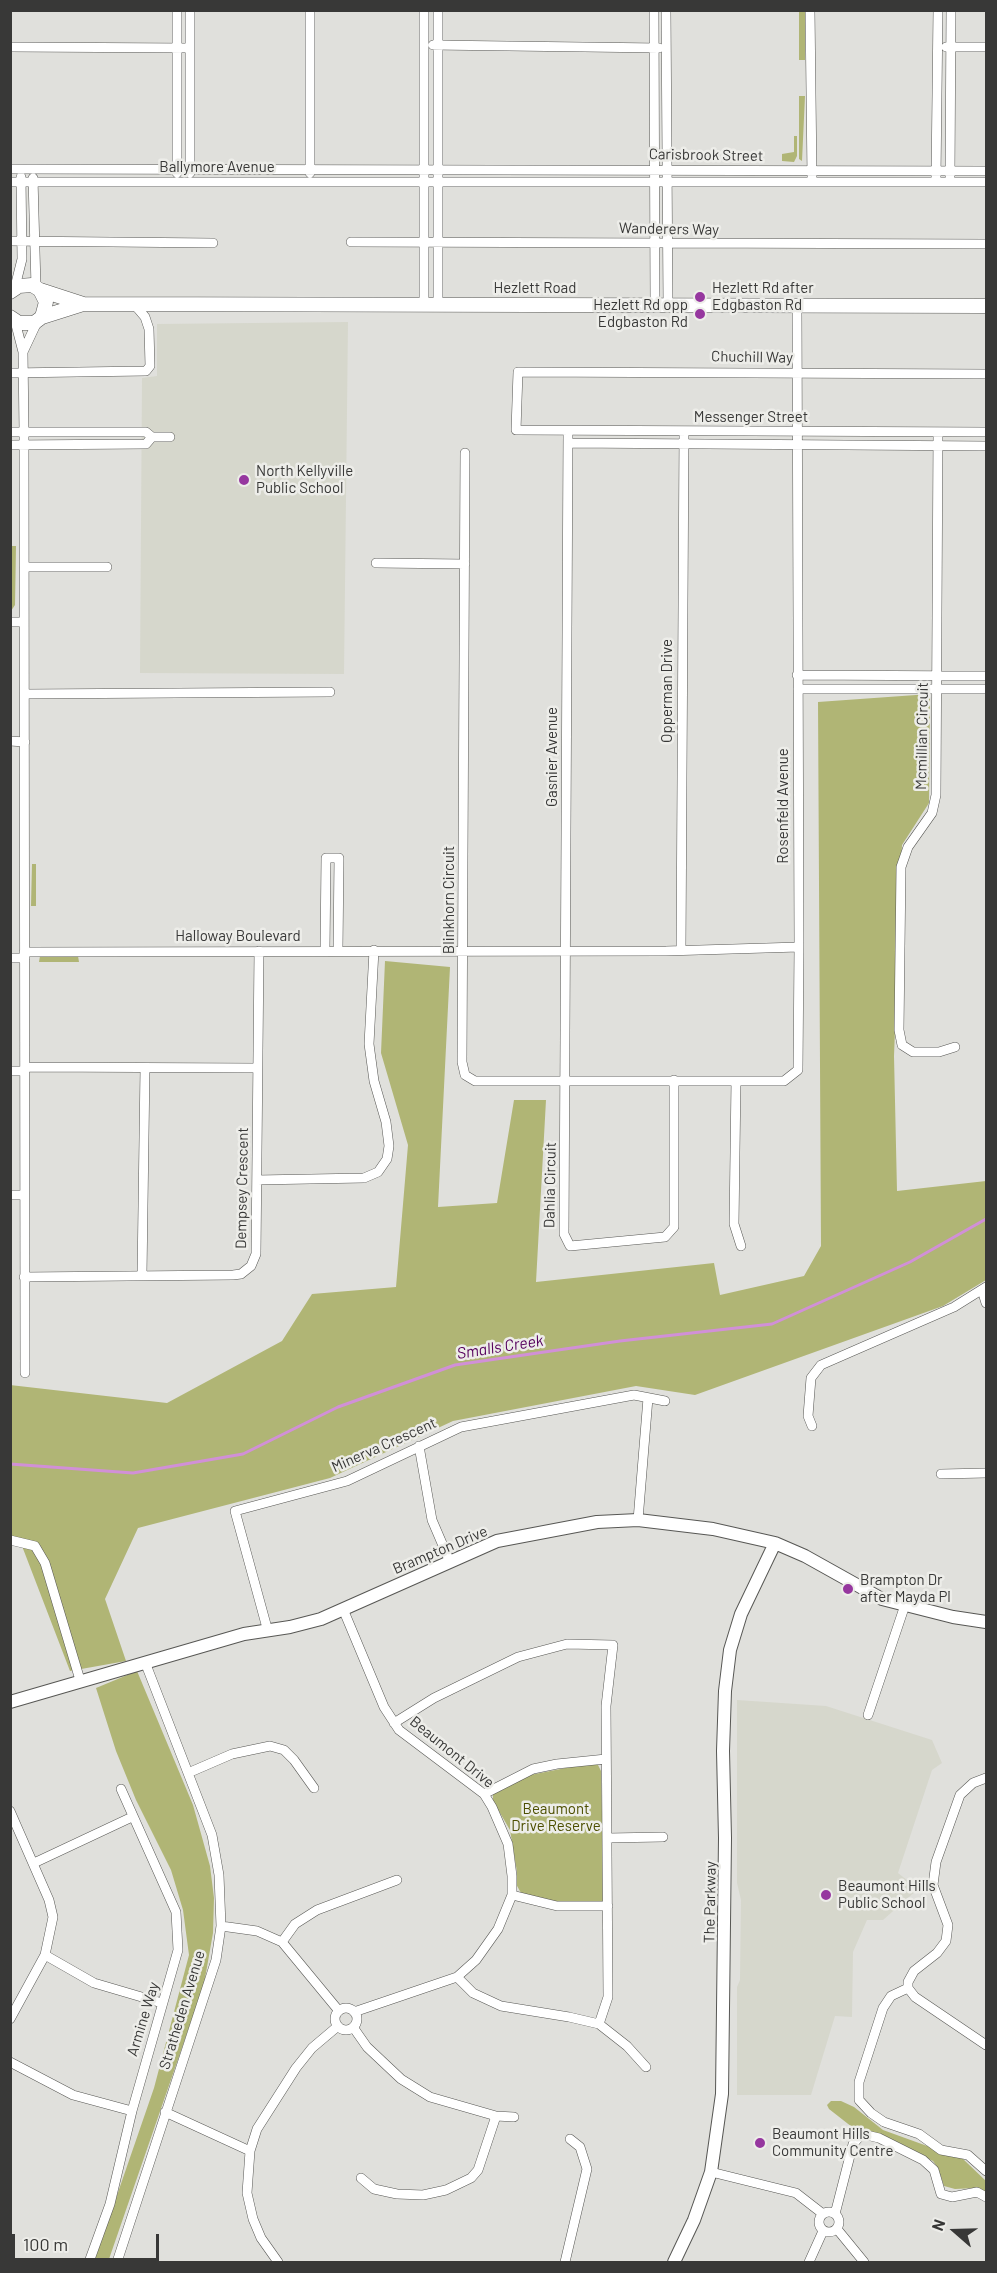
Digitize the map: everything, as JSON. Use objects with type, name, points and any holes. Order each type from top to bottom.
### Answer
[{"type":"main road","name":"Hezlett Road","points":[[12,290],[23,284],[83,304]]},
{"type":"main road","points":[[38,288],[46,303],[40,319]]},
{"type":"main road","name":"Hezlett Road","points":[[12,318],[29,324],[83,304],[987,306]]},
{"type":"street","points":[[176,181],[177,10]]},
{"type":"street","points":[[190,10],[190,181]]},
{"type":"street","points":[[310,10],[310,182]]},
{"type":"street","points":[[424,10],[424,242],[431,304]]},
{"type":"street","points":[[431,304],[438,182],[438,10]]},
{"type":"street","points":[[654,10],[656,244],[661,306]]},
{"type":"street","points":[[661,306],[667,244],[666,10]]},
{"type":"street","points":[[810,10],[812,177]]},
{"type":"street","points":[[936,182],[938,10]]},
{"type":"street","points":[[950,182],[951,10]]},
{"type":"street","points":[[424,45],[667,48]]},
{"type":"street","points":[[10,47],[189,48]]},
{"type":"street","points":[[938,47],[987,47]]},
{"type":"street","points":[[33,169],[34,241],[38,288]]},
{"type":"street","name":"Carisbrook Street","points":[[424,170],[655,169],[936,182],[987,182]]},
{"type":"street","points":[[12,290],[22,259],[23,241],[21,182],[15,170]]},
{"type":"street","name":"Ballymore Avenue","points":[[15,170],[424,170]]},
{"type":"street","name":"Carisbrook Street","points":[[424,182],[667,182],[987,171]]},
{"type":"street","name":"Ballymore Avenue","points":[[10,182],[424,182]]},
{"type":"street","points":[[10,241],[213,243]]},
{"type":"street","name":"Wanderers Way","points":[[351,242],[987,244]]},
{"type":"street","points":[[10,373],[146,371],[150,363],[148,323],[134,304]]},
{"type":"street","name":"Rosenfeld Avenue","points":[[736,1081],[784,1081],[798,1070],[797,306]]},
{"type":"street","points":[[12,318],[23,352],[26,1372]]},
{"type":"street","points":[[23,352],[40,319]]},
{"type":"street","name":"Chuchill Way","points":[[516,430],[518,372],[987,374]]},
{"type":"street","name":"Messenger Street","points":[[516,430],[987,432]]},
{"type":"street","points":[[10,432],[146,432],[152,437],[170,437]]},
{"type":"street","name":"Gasnier Avenue","points":[[566,1083],[568,432]]},
{"type":"street","name":"Opperman Drive","points":[[681,950],[684,432]]},
{"type":"street","name":"Mcmillian Circuit","points":[[938,432],[938,687],[935,804],[925,826],[908,847],[901,867],[899,1030],[902,1045],[913,1052],[939,1052],[955,1047]]},
{"type":"street","points":[[10,445],[146,444],[152,437]]},
{"type":"street","name":"Messenger Street","points":[[568,443],[987,446]]},
{"type":"street","name":"Blinkhorn Circuit","points":[[465,453],[462,1062],[465,1075],[475,1081],[566,1083],[736,1081]]},
{"type":"street","points":[[376,563],[465,564]]},
{"type":"street","points":[[25,567],[107,567]]},
{"type":"street","points":[[10,622],[24,622]]},
{"type":"street","points":[[797,675],[987,676]]},
{"type":"street","points":[[798,689],[938,687],[987,689]]},
{"type":"street","points":[[25,694],[330,692]]},
{"type":"street","points":[[10,741],[24,742]]},
{"type":"street","points":[[325,950],[326,858],[339,858],[338,951]]},
{"type":"street","points":[[566,949],[681,950],[799,947]]},
{"type":"street","name":"Halloway Boulevard","points":[[10,958],[24,955],[259,951],[566,949]]},
{"type":"street","points":[[257,1180],[364,1178],[378,1172],[387,1159],[389,1146],[386,1122],[374,1081],[369,1044],[374,950]]},
{"type":"street","name":"Dempsey Crescent","points":[[24,1277],[233,1275],[247,1270],[256,1254],[259,951]]},
{"type":"street","points":[[142,1275],[145,1068]]},
{"type":"street","points":[[10,1071],[25,1069],[257,1068]]},
{"type":"street","name":"Dahlia Circuit","points":[[566,1083],[564,1234],[570,1246],[582,1247],[665,1237],[674,1227],[674,1080]]},
{"type":"street","points":[[736,1081],[734,1224],[741,1246]]},
{"type":"street","points":[[10,1195],[24,1195]]},
{"type":"street","points":[[812,1426],[808,1416],[811,1378],[821,1365],[954,1307],[984,1289],[987,1303]]},
{"type":"street","name":"Minerva Crescent","points":[[267,1628],[236,1511],[347,1481],[461,1427],[623,1396],[634,1395],[665,1401]]},
{"type":"street","points":[[638,1520],[648,1398]]},
{"type":"street","points":[[419,1446],[432,1520],[450,1562]]},
{"type":"street","points":[[941,1474],[987,1473]]},
{"type":"street","name":"Brampton Drive","points":[[10,1702],[267,1628],[290,1628],[343,1609],[496,1541],[597,1522],[638,1520],[713,1529],[775,1543],[805,1556],[872,1594],[905,1605],[987,1622]]},
{"type":"street","points":[[10,1540],[35,1546],[45,1563],[80,1680]]},
{"type":"street","name":"The Parkway","points":[[674,2262],[711,2172],[722,2094],[724,1691],[735,1630],[775,1543]]},
{"type":"street","points":[[868,1715],[905,1605]]},
{"type":"street","name":"Beaumont Drive","points":[[343,1609],[384,1707],[394,1723],[410,1740],[484,1794],[501,1823],[508,1844],[512,1895],[506,1912],[487,1946],[458,1977],[354,2012]]},
{"type":"street","points":[[394,1723],[434,1698],[518,1657],[567,1644],[613,1645],[606,1707],[608,1997],[599,2025]]},
{"type":"street","name":"Stratheden Avenue","points":[[117,2262],[216,1960],[221,1926],[219,1875],[212,1836],[145,1662]]},
{"type":"street","points":[[189,1773],[232,1754],[270,1746],[284,1750],[314,1788]]},
{"type":"street","points":[[484,1794],[533,1769],[556,1764],[606,1759]]},
{"type":"street","points":[[987,1778],[965,1788],[956,1804],[934,1873],[933,1885],[948,1925],[948,1934],[942,1948],[910,1976],[908,1988],[915,1997],[987,2045]]},
{"type":"street","name":"Armine Way","points":[[90,2262],[110,2204],[132,2111],[162,2003],[174,1970],[179,1931],[176,1912],[121,1789]]},
{"type":"street","points":[[10,1811],[49,1899],[53,1917],[45,1955],[10,2019]]},
{"type":"street","points":[[34,1863],[132,1817]]},
{"type":"street","points":[[608,1838],[663,1837]]},
{"type":"street","points":[[282,1942],[295,1924],[317,1910],[397,1880]]},
{"type":"street","points":[[512,1895],[557,1906],[608,1906]]},
{"type":"street","points":[[221,1926],[257,1930],[282,1942],[339,2011]]},
{"type":"street","points":[[45,1955],[94,1983],[162,2003]]},
{"type":"street","points":[[458,1977],[473,1993],[501,2006],[569,2017],[599,2025],[627,2046],[646,2067]]},
{"type":"street","points":[[908,1988],[891,1996],[883,2008],[859,2082],[859,2100],[871,2114],[884,2122],[919,2134],[941,2150],[968,2156],[987,2171]]},
{"type":"street","points":[[345,2008],[354,2012],[356,2020],[353,2027],[346,2030],[338,2026],[335,2018],[339,2011],[345,2008]]},
{"type":"street","points":[[278,2262],[261,2238],[253,2219],[247,2193],[250,2151],[257,2129],[296,2068],[312,2048],[338,2026]]},
{"type":"street","points":[[353,2027],[367,2047],[409,2084],[430,2097],[496,2116],[514,2117]]},
{"type":"street","points":[[10,2062],[73,2095],[132,2111]]},
{"type":"street","points":[[165,2112],[250,2151]]},
{"type":"street","points":[[362,2178],[374,2189],[397,2194],[423,2195],[446,2190],[471,2178],[478,2170],[496,2116]]},
{"type":"street","points":[[823,2231],[832,2232],[837,2229],[839,2220],[835,2214],[853,2144],[862,2134],[879,2138],[923,2160],[934,2170],[941,2194],[951,2196],[977,2192],[987,2197]]},
{"type":"street","points":[[565,2262],[587,2169],[580,2146],[570,2139]]},
{"type":"street","points":[[711,2172],[796,2193],[823,2214],[835,2214]]},
{"type":"street","points":[[810,2262],[823,2231],[819,2223],[823,2214]]},
{"type":"street","points":[[837,2229],[864,2262]]},
{"type":"shaded area","name":"North Kellyville Public School","points":[[348,322],[344,674],[140,673],[142,378],[157,376],[157,324]]},
{"type":"shaded area","name":"Beaumont Hills Public School","points":[[737,1700],[826,1706],[932,1740],[942,1763],[932,1770],[898,1873],[918,1889],[883,1920],[867,1920],[853,1952],[852,2017],[835,2016],[811,2095],[737,2095],[737,1987],[740,1980],[741,1900],[737,1883]]},
{"type":"green space","points":[[799,11],[805,11],[805,60],[799,60]]},
{"type":"green space","points":[[799,96],[805,96],[802,161],[799,159]]},
{"type":"green space","points":[[794,136],[797,136],[797,156],[794,162],[782,161],[782,154],[794,152]]},
{"type":"green space","points":[[10,546],[16,546],[15,605],[11,611]]},
{"type":"green space","points":[[930,694],[929,803],[902,845],[894,1056],[897,1191],[986,1181],[986,1280],[943,1306],[695,1395],[636,1386],[453,1421],[330,1478],[138,1528],[105,1599],[126,1661],[70,1671],[22,1546],[11,1543],[10,1385],[167,1403],[282,1341],[312,1294],[396,1287],[408,1145],[381,1053],[385,961],[450,967],[438,1207],[497,1203],[514,1100],[546,1100],[536,1282],[714,1263],[720,1295],[804,1276],[821,1246],[818,702]]},
{"type":"green space","points":[[32,864],[36,864],[36,906],[31,906]]},
{"type":"green space","points":[[40,956],[78,956],[79,962],[39,962]]},
{"type":"green space","points":[[137,1671],[193,1805],[210,1866],[214,1898],[213,1933],[204,1984],[108,2262],[94,2262],[154,2088],[189,1955],[183,1910],[171,1870],[136,1800],[116,1751],[96,1688]]},
{"type":"green space","name":"Beaumont Drive Reserve","points":[[591,1763],[598,1765],[601,1771],[604,1900],[601,1904],[555,1902],[521,1893],[516,1884],[517,1872],[510,1830],[493,1801],[493,1793],[530,1775]]},
{"type":"green space","points":[[831,2101],[841,2101],[854,2107],[883,2130],[963,2159],[986,2181],[986,2193],[976,2188],[955,2189],[944,2186],[933,2161],[876,2133],[852,2127],[829,2109],[827,2105]]},
{"type":"waterway","name":"Smalls Creek","points":[[10,1464],[133,1473],[243,1454],[338,1407],[455,1365],[620,1341],[772,1324],[910,1262],[986,1219]]},
{"type":"place","name":"Hezlett Rd after Edgbaston Rd","points":[[700,297]]},
{"type":"place","name":"Hezlett Rd opp Edgbaston Rd","points":[[700,314]]},
{"type":"place","name":"North Kellyville Public School","points":[[244,480]]},
{"type":"place","name":"Brampton Dr after Mayda Pl","points":[[848,1589]]},
{"type":"place","name":"Beaumont Hills Public School","points":[[826,1895]]},
{"type":"place","name":"Beaumont Hills Community Centre","points":[[760,2143]]}]
